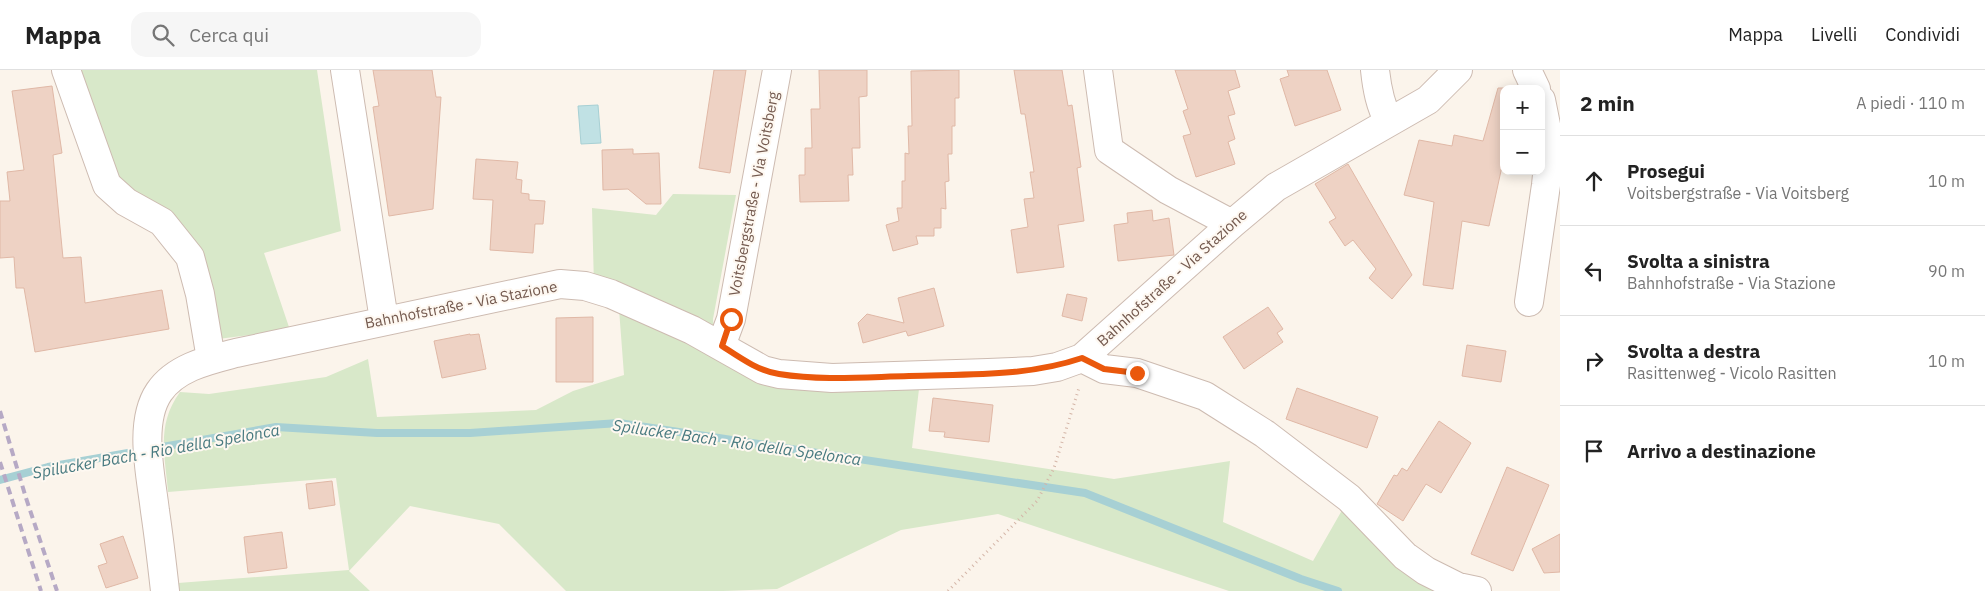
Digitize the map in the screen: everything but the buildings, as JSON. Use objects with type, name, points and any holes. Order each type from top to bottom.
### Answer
[{"type":"street","points":[[66,70],[107,185],[126,202],[162,222],[190,257],[200,294],[211,359]]},
{"type":"street","points":[[345,70],[384,320]]},
{"type":"street","name":"Voitsbergstraße - Via Voitsberg","points":[[722,346],[731,319],[777,70]]},
{"type":"street","points":[[1098,70],[1109,150],[1145,175],[1232,224]]},
{"type":"street","points":[[1375,70],[1378,92],[1383,110],[1389,122]]},
{"type":"street","name":"Bahnhofstraße - Via Stazione","points":[[165,591],[149,464],[147,433],[150,410],[159,392],[170,380],[186,369],[211,359],[384,320],[560,284],[586,286],[611,294],[692,330],[763,370],[778,374],[832,378],[1033,371],[1057,367],[1082,358],[1276,187],[1428,100],[1458,70]]},
{"type":"street","points":[[1527,70],[1534,85]]},
{"type":"street","points":[[1529,302],[1550,145],[1545,120]]},
{"type":"street","points":[[1082,358],[1104,369],[1137,373],[1205,396],[1265,434],[1349,498],[1405,556],[1426,571],[1458,587],[1477,591]]},
{"type":"path","points":[[948,591],[1037,501],[1054,468],[1081,380],[1082,358]]},
{"type":"green space","points":[[73,70],[317,70],[341,231],[264,253],[290,330],[218,339],[209,293],[116,177]]},
{"type":"green space","points":[[673,194],[736,195],[713,319],[715,345],[736,371],[777,388],[919,389],[912,448],[1114,479],[1230,461],[1223,522],[1313,561],[1349,498],[1405,556],[1477,591],[1229,591],[998,514],[901,530],[777,589],[566,591],[499,524],[410,506],[349,571],[370,591],[179,591],[178,583],[349,570],[336,478],[168,492],[164,453],[165,428],[172,404],[180,392],[209,394],[326,377],[368,359],[377,417],[536,410],[573,391],[624,375],[619,309],[594,286],[592,208],[656,215]]},
{"type":"water","points":[[598,105],[601,143],[581,144],[578,106]]},
{"type":"waterway","name":"Spilucker Bach - Rio della Spelonca","points":[[0,480],[48,467],[276,427],[377,433],[470,433],[619,423],[1085,493],[1301,579],[1338,591]]},
{"type":"railway","points":[[0,411],[57,591]]},
{"type":"railway","points":[[0,462],[41,591]]},
{"type":"route","points":[[731,319],[722,346],[763,370],[778,374],[832,378],[988,374],[1033,371],[1057,367],[1082,358],[1104,369],[1137,373]]}]
